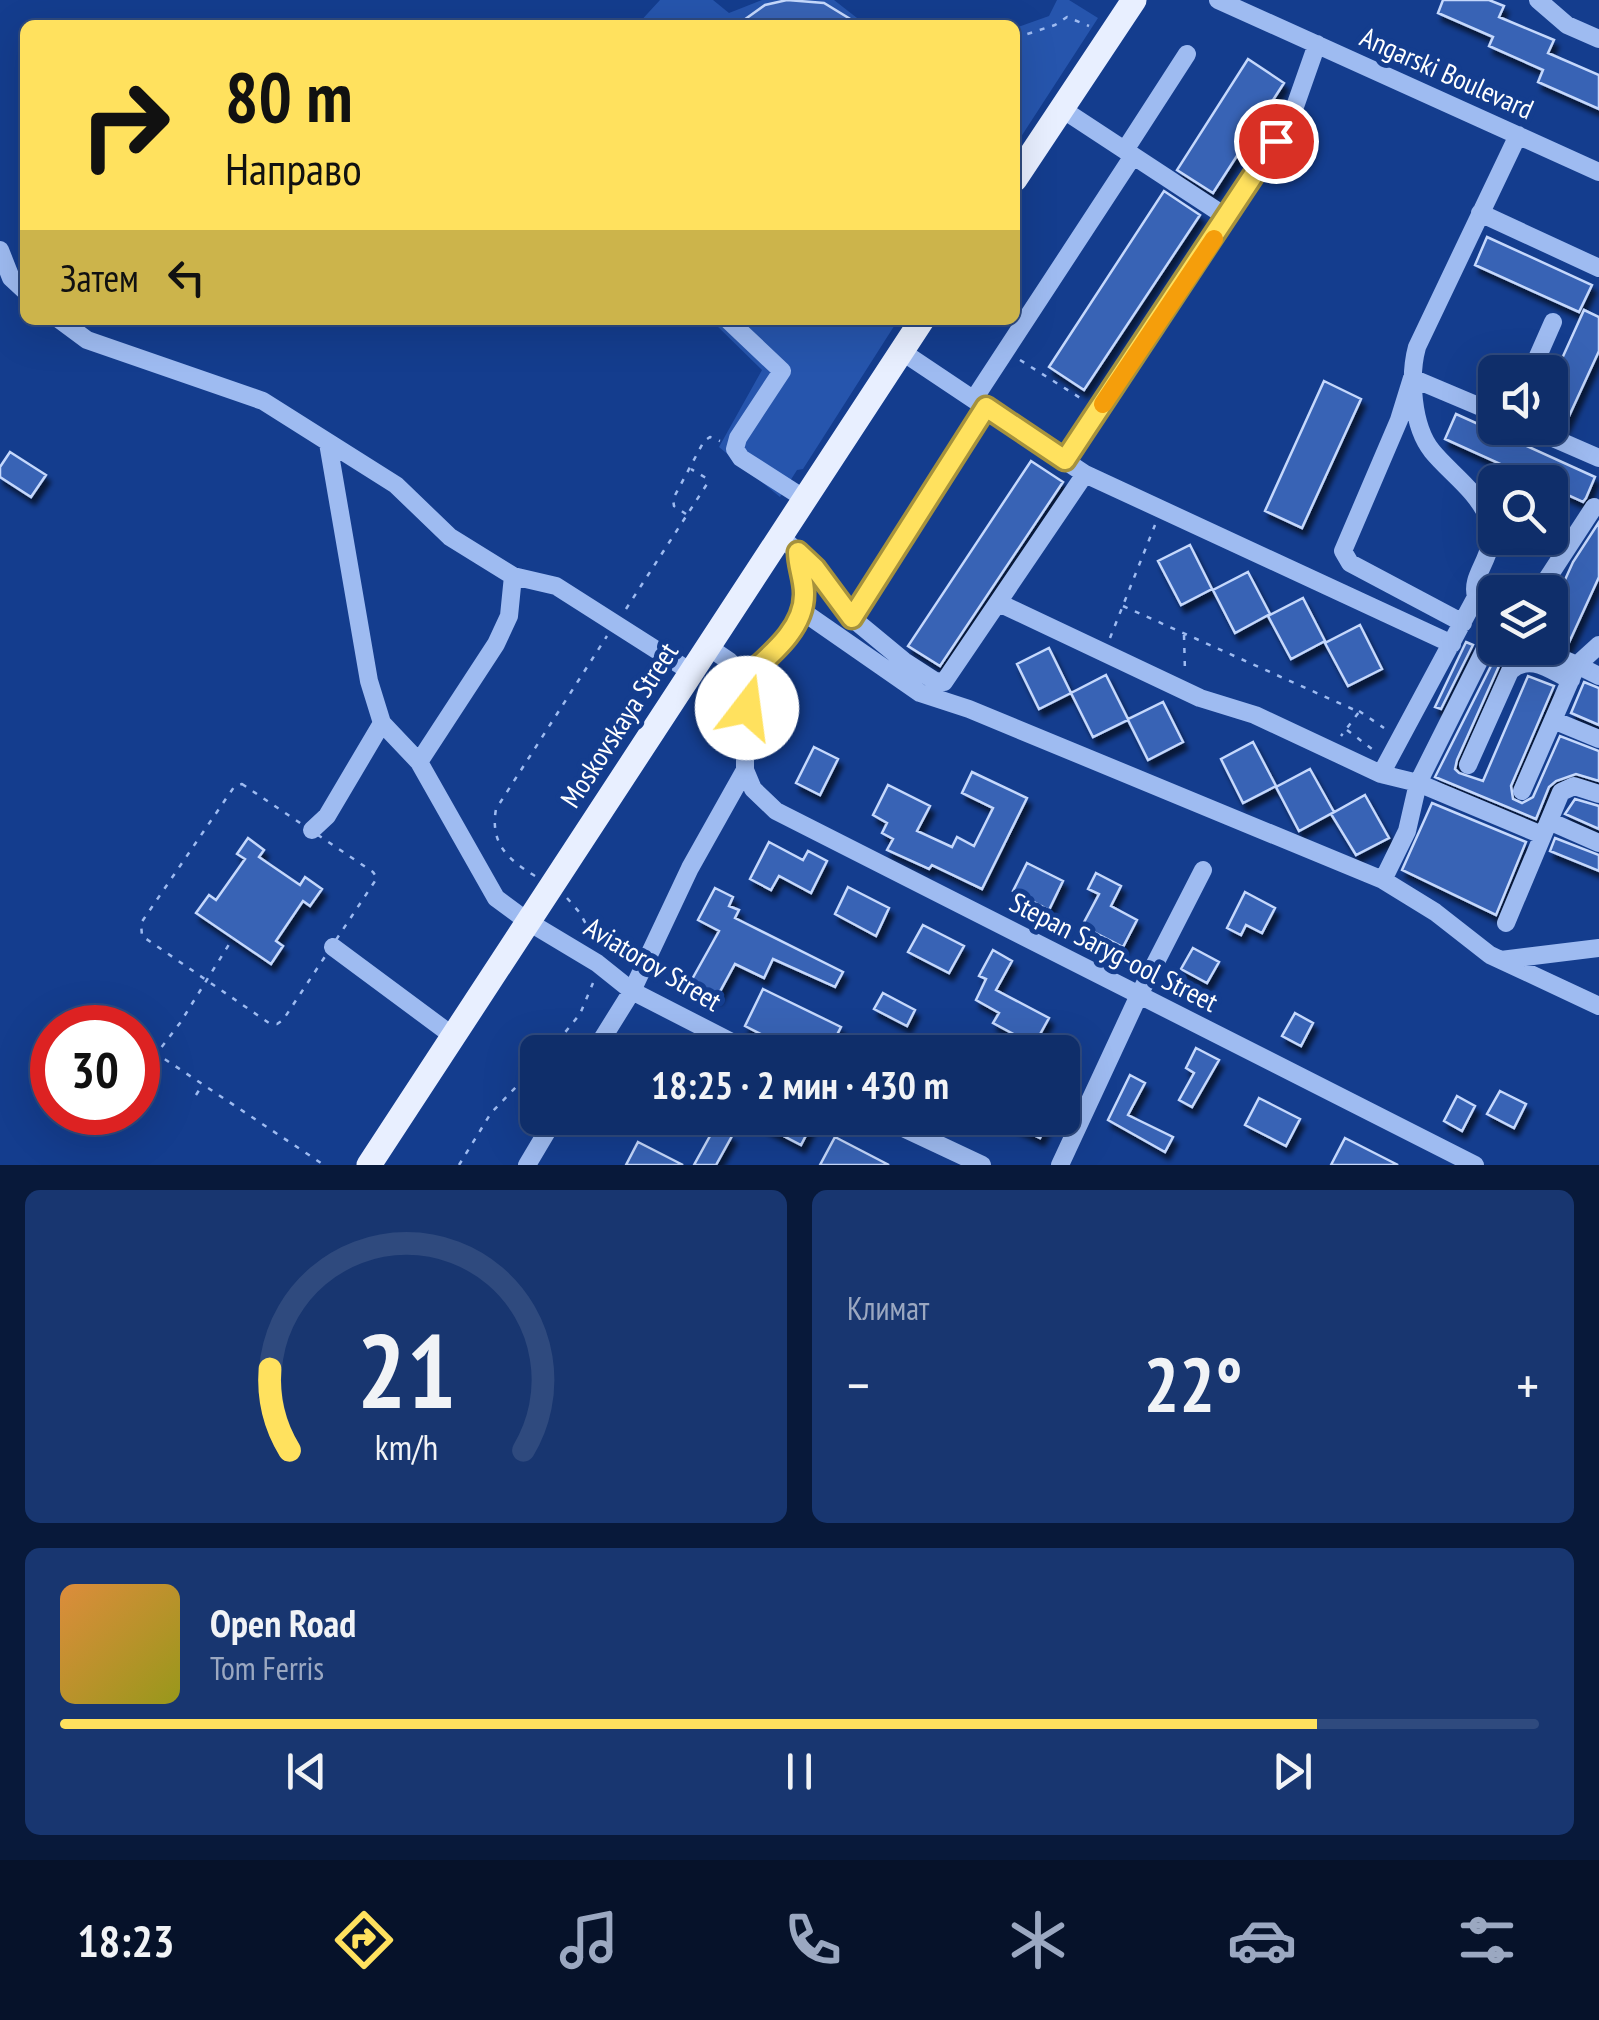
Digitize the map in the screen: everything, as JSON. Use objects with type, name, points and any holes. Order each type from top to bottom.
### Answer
[{"type":"main road","points":[[1020,172],[1126,2]]},
{"type":"main road","name":"Moskovskaya Street","points":[[369,1165],[706,646],[789,544],[805,498],[919,325]]},
{"type":"street","name":"Angarski Boulevard","points":[[1218,0],[1599,172]]},
{"type":"street","points":[[1538,0],[1568,24],[1599,39]]},
{"type":"street","points":[[1065,460],[1228,218],[1292,115],[1317,44]]},
{"type":"street","points":[[852,618],[980,403],[1006,351],[1187,54]]},
{"type":"street","points":[[1062,109],[1228,218]]},
{"type":"street","points":[[1463,623],[1350,563],[1344,552],[1398,420],[1417,347],[1518,135]]},
{"type":"street","points":[[1480,213],[1599,268]]},
{"type":"street","points":[[0,250],[12,287]]},
{"type":"street","points":[[1538,355],[1553,322]]},
{"type":"street","points":[[67,325],[88,340],[263,401],[396,485],[450,537],[513,576],[556,586],[691,672]]},
{"type":"street","points":[[733,325],[782,371],[738,438],[735,449],[742,458],[805,498]]},
{"type":"street","points":[[901,351],[1086,474],[1452,644]]},
{"type":"street","points":[[1412,378],[1478,406]]},
{"type":"street","points":[[1412,378],[1420,424],[1429,448],[1478,499]]},
{"type":"street","points":[[312,830],[327,816],[382,724],[368,681],[328,443]]},
{"type":"street","points":[[1568,445],[1599,458]]},
{"type":"street","points":[[789,544],[815,568],[852,618],[904,661],[944,682],[1086,474]]},
{"type":"street","points":[[1568,543],[1597,499]]},
{"type":"street","points":[[745,678],[778,648],[802,611],[804,590],[789,544]]},
{"type":"street","points":[[1385,768],[1476,597],[1476,584],[1488,555]]},
{"type":"street","points":[[419,762],[496,644],[509,616],[513,576]]},
{"type":"street","points":[[1000,603],[1185,691],[1255,714],[1330,750],[1545,828],[1599,843]]},
{"type":"street","points":[[802,611],[920,693],[968,709],[1384,880],[1501,960],[1599,1006]]},
{"type":"street","points":[[1522,791],[1574,673],[1599,645]]},
{"type":"street","points":[[605,1035],[632,991],[690,868],[745,770],[745,678],[706,646]]},
{"type":"street","points":[[1468,765],[1516,665],[1533,662],[1599,676]]},
{"type":"street","points":[[1384,880],[1407,830],[1418,784],[1478,663]]},
{"type":"street","points":[[1562,665],[1574,673]]},
{"type":"street","points":[[1554,720],[1599,738]]},
{"type":"street","name":"Aviatorov Street","points":[[382,724],[419,762],[496,898],[527,922],[597,963],[632,991],[718,1035]]},
{"type":"street","name":"Stepan Saryg-ool Street","points":[[745,770],[753,789],[776,811],[1475,1165]]},
{"type":"street","points":[[1506,923],[1565,788],[1574,786],[1599,794]]},
{"type":"street","points":[[1060,1165],[1139,995],[1204,870]]},
{"type":"street","points":[[333,947],[453,1036]]},
{"type":"street","points":[[1501,960],[1599,948]]},
{"type":"street","points":[[526,1165],[545,1135]]},
{"type":"street","points":[[918,1135],[982,1165]]},
{"type":"path","points":[[1020,36],[1068,17],[1090,27]]},
{"type":"path","points":[[1006,351],[1098,410]]},
{"type":"path","points":[[687,514],[672,501],[695,457],[710,437],[735,449]]},
{"type":"path","points":[[536,877],[512,863],[502,851],[493,824],[496,808],[708,482],[691,469]]},
{"type":"path","points":[[1104,652],[1158,519]]},
{"type":"path","points":[[1123,606],[1358,712]]},
{"type":"path","points":[[1184,634],[1185,691]]},
{"type":"path","points":[[1330,750],[1360,709],[1400,740]]},
{"type":"path","points":[[1346,730],[1385,768]]},
{"type":"path","points":[[246,785],[377,878],[333,947],[283,1020],[276,1024],[142,936],[140,926],[234,787],[246,785]]},
{"type":"path","points":[[160,1045],[180,1023],[232,938]]},
{"type":"path","points":[[160,1056],[324,1165]]},
{"type":"path","points":[[459,1165],[491,1114],[520,1083]]},
{"type":"path","points":[[196,1095],[202,1084]]},
{"type":"shaded area","points":[[660,0],[713,0],[729,13],[762,0],[834,0],[860,20],[642,20]]},
{"type":"shaded area","points":[[1057,0],[1069,0],[1098,18],[1020,138],[1020,26],[1049,16]]},
{"type":"shaded area","points":[[716,325],[895,325],[803,469],[797,470],[780,497],[719,447],[762,370]]},
{"type":"building","points":[[787,0],[824,3],[852,20],[744,20],[765,5]]},
{"type":"building","points":[[1443,0],[1489,0],[1504,6],[1499,17],[1554,40],[1548,53],[1599,75],[1599,109],[1538,82],[1543,70],[1489,46],[1493,37],[1438,13]]},
{"type":"building","points":[[1248,59],[1284,83],[1213,193],[1177,170]]},
{"type":"building","points":[[1164,191],[1200,215],[1084,390],[1049,367]]},
{"type":"building","points":[[1487,237],[1592,285],[1579,312],[1475,265]]},
{"type":"building","points":[[1584,310],[1599,317],[1599,351],[1568,418],[1568,355],[1564,355]]},
{"type":"building","points":[[1324,381],[1361,399],[1302,528],[1265,511]]},
{"type":"building","points":[[1456,414],[1478,424],[1478,445],[1524,445],[1595,477],[1583,502],[1568,495],[1568,465],[1502,465],[1445,439]]},
{"type":"building","points":[[10,452],[46,475],[31,497],[0,477],[0,467]]},
{"type":"building","points":[[1031,461],[1063,482],[940,666],[908,646]]},
{"type":"building","points":[[1599,522],[1599,577],[1568,645],[1567,575]]},
{"type":"building","points":[[1190,545],[1212,589],[1181,605],[1158,561]]},
{"type":"building","points":[[1248,572],[1270,614],[1235,633],[1213,590]]},
{"type":"building","points":[[1303,598],[1325,641],[1291,659],[1268,616]]},
{"type":"building","points":[[1360,625],[1382,669],[1348,686],[1325,643]]},
{"type":"building","points":[[1466,642],[1473,645],[1441,709],[1435,707]]},
{"type":"building","points":[[1049,648],[1071,693],[1039,709],[1017,664]]},
{"type":"building","points":[[1491,665],[1500,665],[1457,760],[1455,769],[1459,773],[1483,781],[1528,676],[1554,686],[1511,786],[1513,799],[1522,803],[1533,797],[1560,736],[1599,751],[1599,781],[1576,774],[1556,781],[1549,787],[1536,819],[1435,777]]},
{"type":"building","points":[[1106,675],[1128,719],[1163,702],[1183,742],[1148,760],[1128,720],[1093,737],[1071,693]]},
{"type":"building","points":[[1584,682],[1599,688],[1599,725],[1571,713]]},
{"type":"building","points":[[1253,742],[1276,786],[1243,803],[1221,759]]},
{"type":"building","points":[[814,747],[838,759],[820,795],[796,783]]},
{"type":"building","points":[[1310,769],[1334,812],[1299,831],[1276,787]]},
{"type":"building","points":[[972,772],[1027,798],[982,889],[932,865],[929,869],[887,850],[893,839],[882,833],[887,823],[873,815],[888,785],[930,806],[917,831],[952,847],[957,837],[974,846],[993,808],[962,793]]},
{"type":"building","points":[[1365,795],[1389,838],[1356,855],[1331,814]]},
{"type":"building","points":[[1575,799],[1599,806],[1599,829],[1565,814]]},
{"type":"building","points":[[1432,803],[1526,842],[1496,915],[1402,870]]},
{"type":"building","points":[[248,838],[264,850],[259,857],[300,885],[305,877],[322,889],[310,906],[303,901],[276,941],[283,946],[271,964],[196,913],[209,895],[216,900],[245,859],[237,854]]},
{"type":"building","points":[[1555,838],[1599,855],[1599,871],[1550,851]]},
{"type":"building","points":[[769,842],[803,860],[808,851],[827,861],[811,893],[779,876],[771,890],[750,879]]},
{"type":"building","points":[[1027,863],[1063,881],[1049,910],[1013,891]]},
{"type":"building","points":[[1096,873],[1121,886],[1111,906],[1137,920],[1123,947],[1082,926],[1099,894],[1088,889]]},
{"type":"building","points":[[848,887],[889,908],[876,936],[835,914]]},
{"type":"building","points":[[715,888],[733,897],[729,906],[739,910],[735,918],[843,972],[835,987],[773,959],[764,978],[735,964],[717,997],[690,983],[719,931],[698,920]]},
{"type":"building","points":[[1245,892],[1275,908],[1262,933],[1246,925],[1241,935],[1227,928]]},
{"type":"building","points":[[923,925],[964,946],[949,973],[908,952]]},
{"type":"building","points":[[1193,948],[1219,962],[1207,983],[1181,969]]},
{"type":"building","points":[[993,950],[1012,961],[996,990],[1049,1018],[1040,1035],[1015,1035],[993,1023],[999,1013],[976,1000],[986,979],[979,976]]},
{"type":"building","points":[[763,989],[841,1027],[837,1035],[763,1035],[745,1026]]},
{"type":"building","points":[[883,993],[915,1010],[907,1026],[874,1009]]},
{"type":"building","points":[[1295,1013],[1313,1023],[1301,1046],[1282,1036]]},
{"type":"building","points":[[1196,1048],[1219,1060],[1192,1107],[1179,1100],[1194,1073],[1186,1068]]},
{"type":"building","points":[[1130,1075],[1145,1083],[1128,1115],[1173,1137],[1165,1152],[1108,1120]]},
{"type":"building","points":[[1500,1091],[1526,1104],[1514,1128],[1487,1114]]},
{"type":"building","points":[[1457,1096],[1475,1106],[1462,1131],[1444,1121]]},
{"type":"building","points":[[1259,1098],[1300,1119],[1286,1146],[1245,1125]]},
{"type":"building","points":[[711,1135],[732,1136],[716,1165],[694,1165]]},
{"type":"building","points":[[782,1135],[806,1135],[801,1145]]},
{"type":"building","points":[[835,1137],[889,1165],[820,1165]]},
{"type":"building","points":[[1345,1138],[1398,1165],[1331,1165]]},
{"type":"building","points":[[638,1142],[683,1165],[626,1165]]},
{"type":"slow traffic","points":[[1103,404],[1214,239]]},
{"type":"route","points":[[747,708],[745,678],[778,648],[802,611],[804,590],[798,552],[815,568],[852,618],[986,407],[1065,460],[1276,141]]}]
